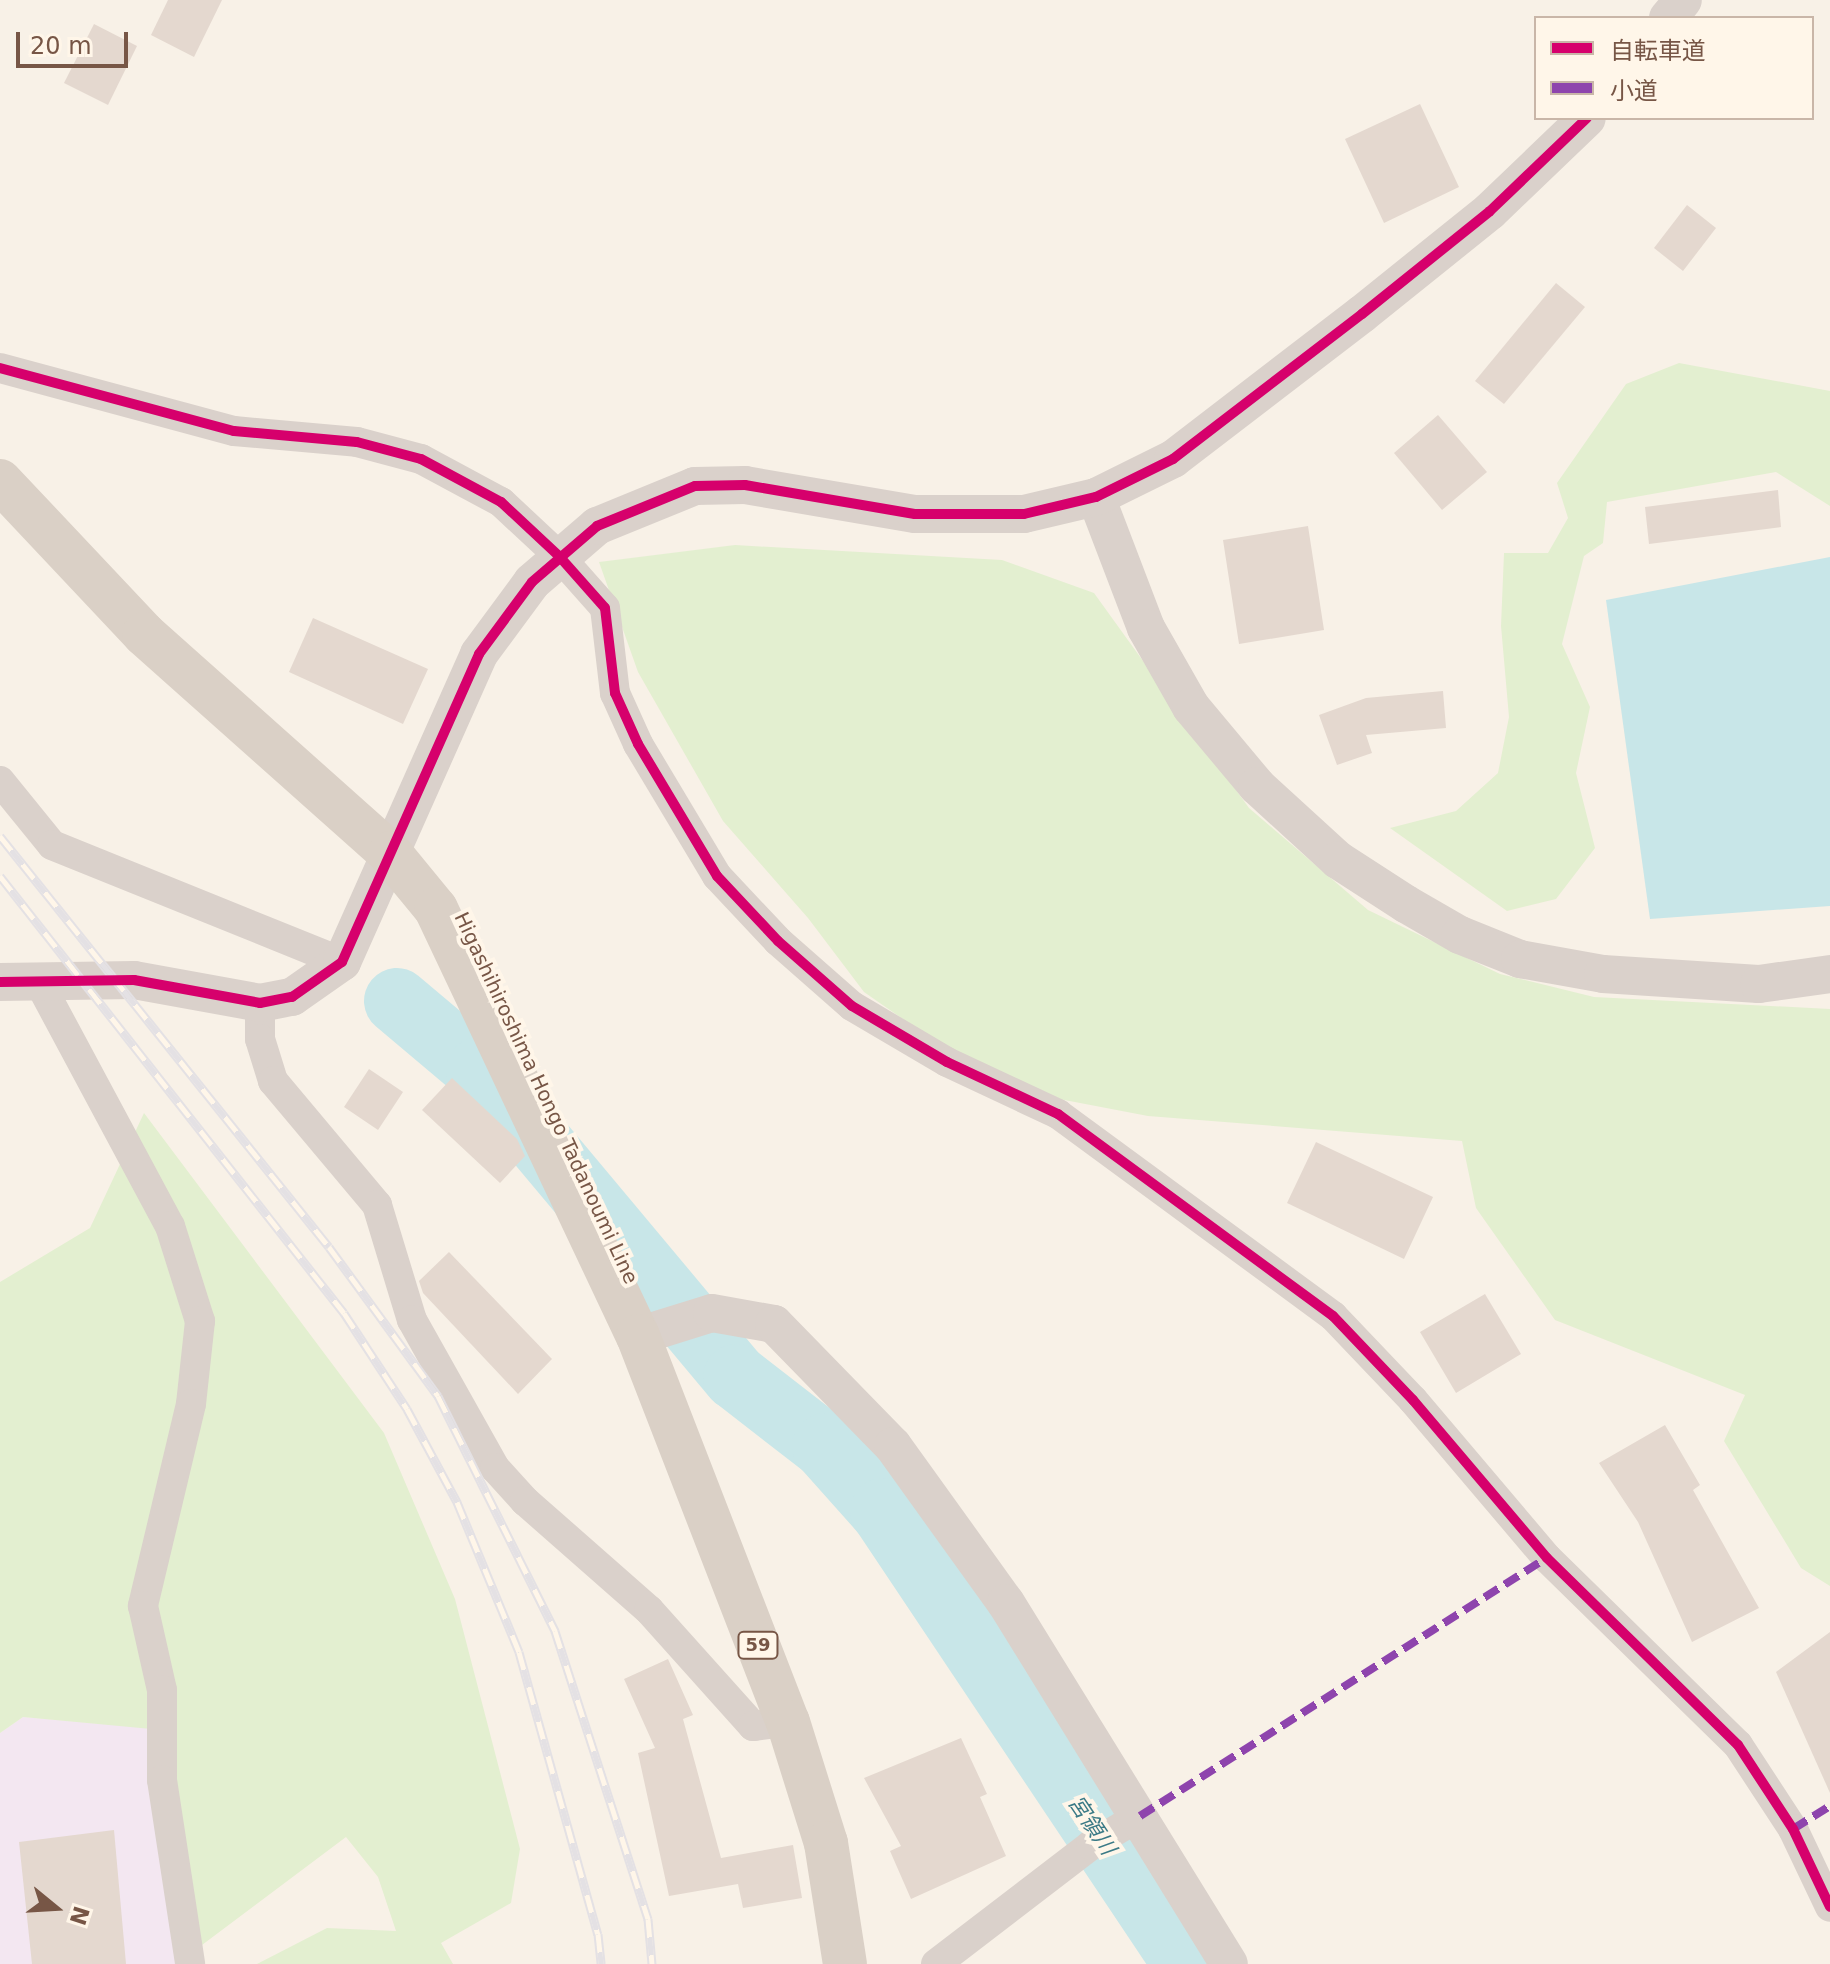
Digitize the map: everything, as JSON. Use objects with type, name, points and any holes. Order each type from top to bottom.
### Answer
[{"type":"main road","name":"Higashihiroshima Hongo Tadanoumi Line","points":[[0,481],[144,634],[390,853],[436,909],[638,1336],[788,1722],[826,1843],[845,1964]]},
{"type":"street","points":[[1670,16],[1683,0]]},
{"type":"street","points":[[0,982],[134,980],[260,1003],[292,997],[342,962],[479,654],[532,582],[597,526],[695,486],[745,485],[915,514],[1024,514],[1096,497],[1173,459],[1349,324],[1490,211],[1585,120]]},
{"type":"street","points":[[0,368],[234,431],[357,442],[421,459],[501,502],[559,556],[605,608],[615,693],[638,744],[717,876],[758,920],[852,1006],[947,1062],[1058,1114],[1333,1316],[1413,1400],[1547,1558],[1738,1745],[1793,1829],[1830,1907]]},
{"type":"street","points":[[1096,497],[1146,628],[1191,707],[1257,786],[1338,860],[1460,935],[1520,959],[1603,974],[1759,984],[1830,974]]},
{"type":"street","points":[[0,781],[52,845],[342,962]]},
{"type":"street","points":[[39,982],[170,1226],[200,1321],[191,1404],[143,1606],[162,1690],[162,1780],[190,1964]]},
{"type":"street","points":[[260,1003],[260,1039],[273,1081],[377,1205],[412,1320],[495,1468],[525,1501],[649,1610],[753,1726],[788,1722]]},
{"type":"street","points":[[638,1336],[712,1313],[774,1324],[893,1446],[1006,1603],[1116,1830],[1229,1964]]},
{"type":"street","points":[[936,1964],[1116,1830]]},
{"type":"shaded area","points":[[23,1717],[162,1729],[190,1964],[0,1964],[0,1733]]},
{"type":"green space","points":[[1679,363],[1830,391],[1830,506],[1776,472],[1607,502],[1603,543],[1584,556],[1562,644],[1590,707],[1576,773],[1595,848],[1556,899],[1507,911],[1390,828],[1456,811],[1498,773],[1509,717],[1501,626],[1504,553],[1548,553],[1568,518],[1557,483],[1626,384]]},
{"type":"green space","points":[[735,545],[1002,560],[1094,593],[1249,808],[1368,910],[1500,974],[1594,997],[1830,1009],[1830,1586],[1801,1568],[1724,1441],[1745,1395],[1555,1320],[1476,1208],[1462,1141],[1148,1116],[1002,1088],[864,992],[808,918],[723,821],[638,672],[599,562]]},
{"type":"green space","points":[[144,1113],[384,1433],[455,1599],[520,1849],[511,1903],[441,1943],[453,1964],[257,1964],[327,1928],[396,1931],[378,1877],[346,1837],[190,1954],[162,1730],[23,1717],[0,1733],[0,1282],[90,1228]]},
{"type":"water","points":[[1830,557],[1830,906],[1650,919],[1606,600]]},
{"type":"building","points":[[168,0],[222,0],[194,57],[151,35]]},
{"type":"building","points":[[94,24],[137,46],[108,105],[64,83]]},
{"type":"building","points":[[1420,104],[1459,187],[1384,223],[1345,139]]},
{"type":"building","points":[[1687,205],[1716,228],[1683,271],[1654,248]]},
{"type":"building","points":[[1556,283],[1585,307],[1504,404],[1475,381]]},
{"type":"building","points":[[1438,415],[1487,472],[1442,510],[1394,453]]},
{"type":"building","points":[[1778,490],[1781,527],[1649,544],[1645,507]]},
{"type":"building","points":[[1308,526],[1324,630],[1239,644],[1223,540]]},
{"type":"building","points":[[313,618],[428,669],[403,724],[289,672]]},
{"type":"building","points":[[1443,691],[1446,728],[1366,735],[1372,753],[1337,765],[1319,715],[1366,698]]},
{"type":"building","points":[[369,1069],[403,1092],[378,1130],[344,1107]]},
{"type":"building","points":[[452,1078],[517,1139],[525,1156],[500,1183],[422,1110]]},
{"type":"building","points":[[1316,1142],[1433,1197],[1404,1259],[1287,1203]]},
{"type":"building","points":[[449,1252],[552,1359],[518,1394],[423,1293],[419,1281]]},
{"type":"building","points":[[1485,1294],[1521,1354],[1456,1393],[1420,1332]]},
{"type":"building","points":[[1665,1425],[1700,1485],[1693,1490],[1759,1608],[1692,1642],[1638,1522],[1599,1463]]},
{"type":"building","points":[[1830,1632],[1830,1793],[1776,1672]]},
{"type":"building","points":[[668,1659],[693,1715],[683,1719],[721,1858],[793,1845],[802,1898],[743,1908],[738,1884],[669,1896],[638,1753],[655,1748],[624,1679]]},
{"type":"building","points":[[961,1738],[987,1794],[980,1797],[1006,1856],[911,1899],[890,1851],[901,1846],[864,1778]]},
{"type":"building","points":[[114,1830],[126,1964],[32,1964],[19,1842]]},
{"type":"waterway","name":"宮領川","points":[[397,1001],[479,1070],[736,1377],[825,1446],[883,1511],[1186,1964]]},
{"type":"railway","points":[[0,836],[329,1247],[438,1396],[555,1631],[648,1919],[652,1964]]},
{"type":"railway","points":[[0,876],[344,1313],[407,1409],[457,1502],[519,1652],[598,1934],[601,1964]]},
{"type":"marked path","points":[[1140,1816],[1547,1558]]},
{"type":"marked path","points":[[1793,1829],[1830,1806]]},
{"type":"cycle path","points":[[0,982],[134,980],[260,1003],[292,997],[342,962],[479,654],[532,582],[597,526],[695,486],[745,485],[915,514],[1024,514],[1096,497],[1173,459],[1362,314],[1490,211],[1585,120]]},
{"type":"cycle path","points":[[0,368],[234,431],[357,442],[421,459],[501,502],[559,556],[605,608],[615,693],[638,744],[717,876],[778,941],[852,1006],[947,1062],[1058,1114],[1333,1316],[1413,1400],[1547,1558],[1738,1745],[1793,1829],[1830,1907]]}]
